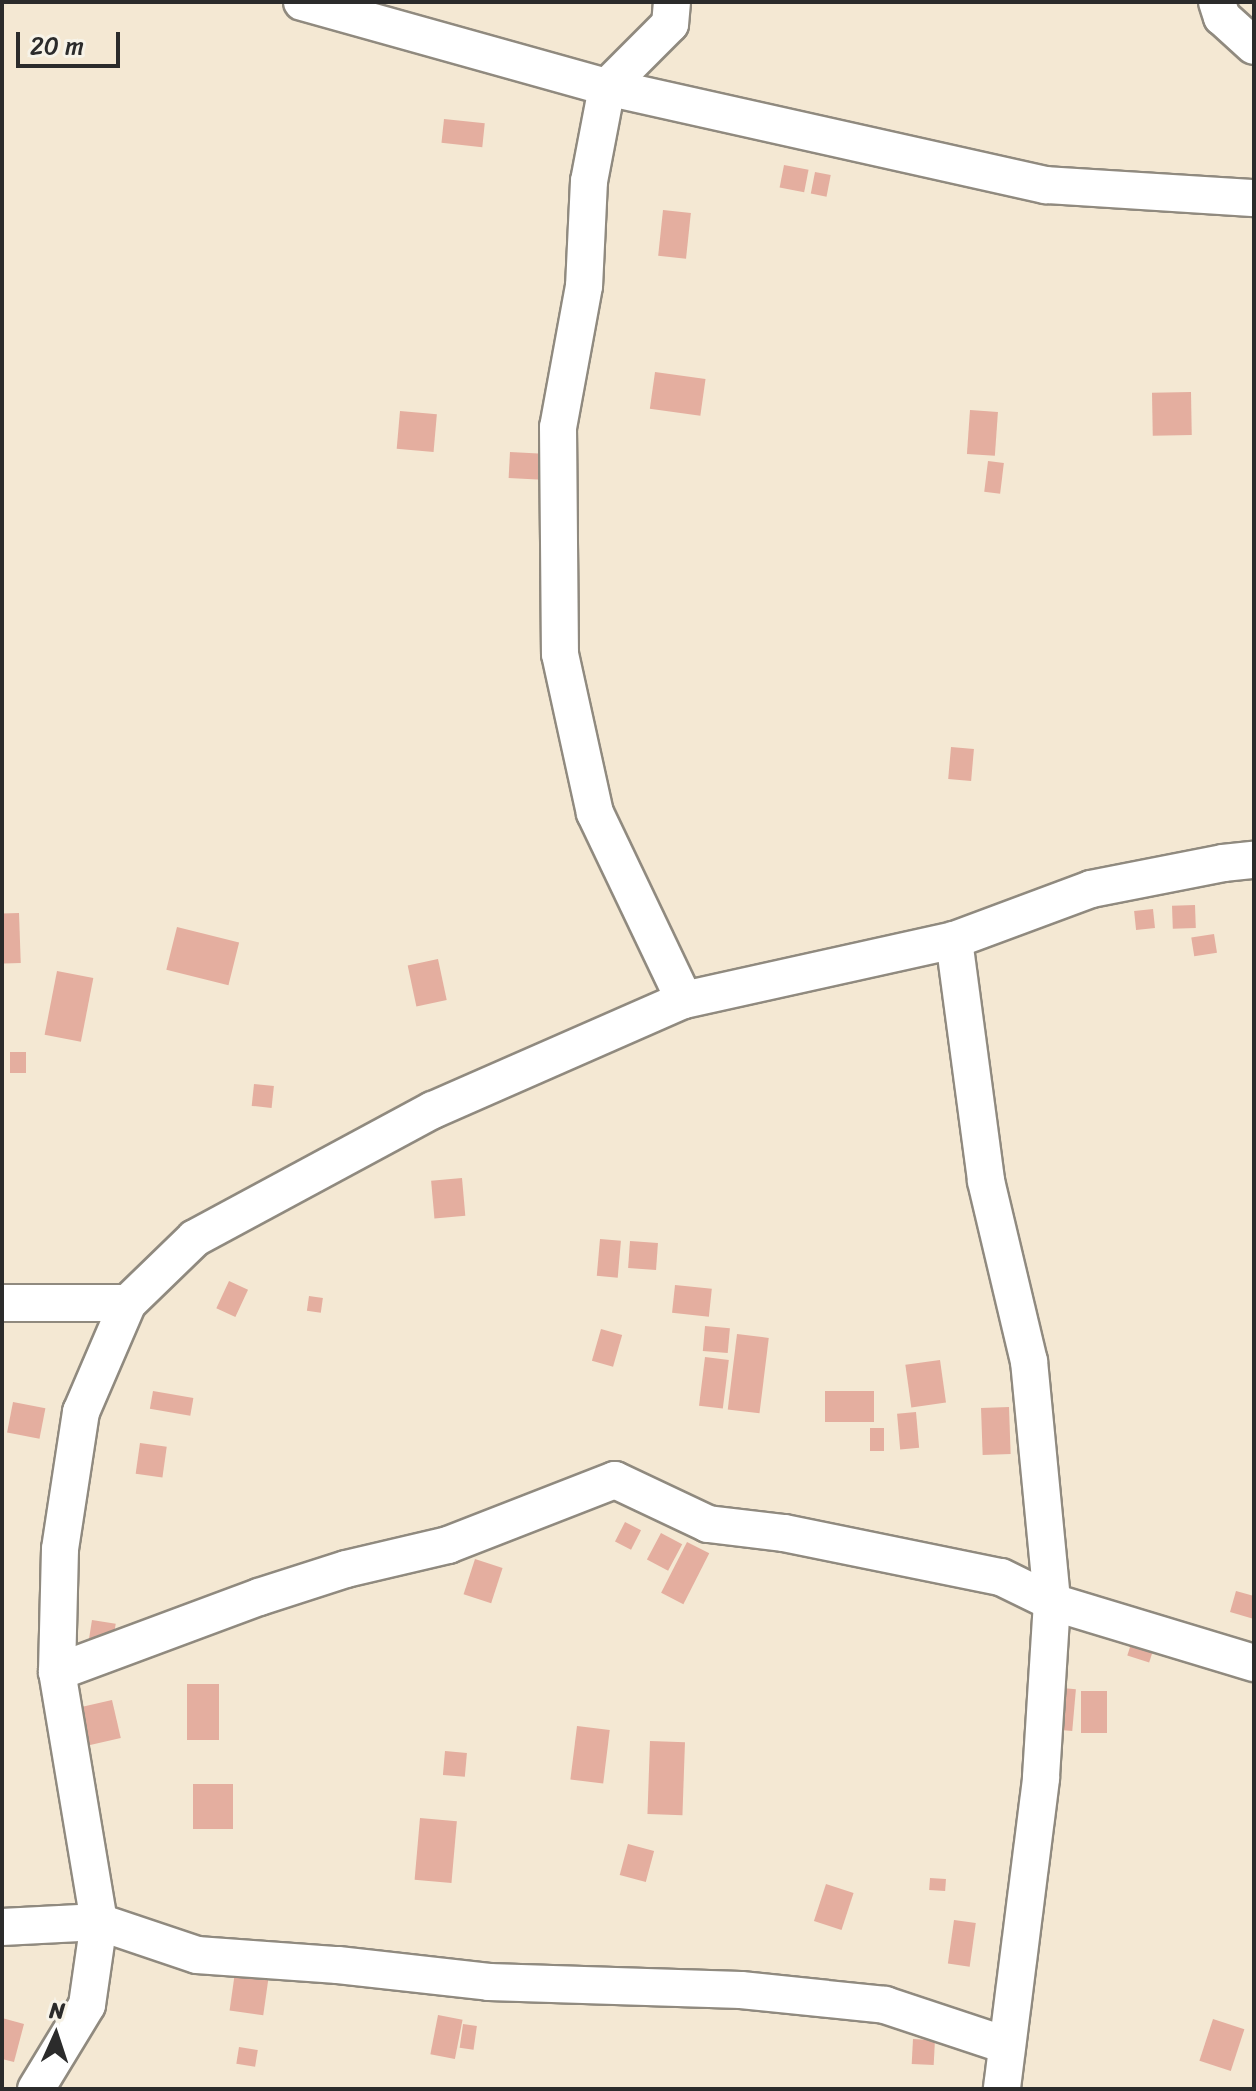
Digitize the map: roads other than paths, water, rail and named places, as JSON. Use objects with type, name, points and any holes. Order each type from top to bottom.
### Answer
[{"type":"street","points":[[302,2],[607,87],[1046,185],[1254,198]]},
{"type":"street","points":[[672,2],[670,24],[607,87],[589,181],[584,286],[558,427],[560,654],[595,813],[684,1000]]},
{"type":"street","points":[[1217,2],[1222,17],[1254,46]]},
{"type":"street","points":[[36,2089],[87,2005],[99,1922],[57,1672],[60,1549],[81,1412],[128,1303],[195,1238],[433,1110],[684,1000],[954,940],[1091,889],[1223,863],[1254,860]]},
{"type":"street","points":[[954,940],[986,1181],[1029,1361],[1052,1602],[1041,1779],[1005,2045],[1002,2089]]},
{"type":"street","points":[[2,1303],[128,1303]]},
{"type":"street","points":[[57,1672],[302,1583],[448,1545],[615,1480],[708,1524],[784,1533],[1001,1577],[1052,1602],[1254,1663]]},
{"type":"street","points":[[2,1927],[99,1922],[197,1955],[338,1965],[489,1982],[741,1990],[885,2005],[1005,2045]]}]
